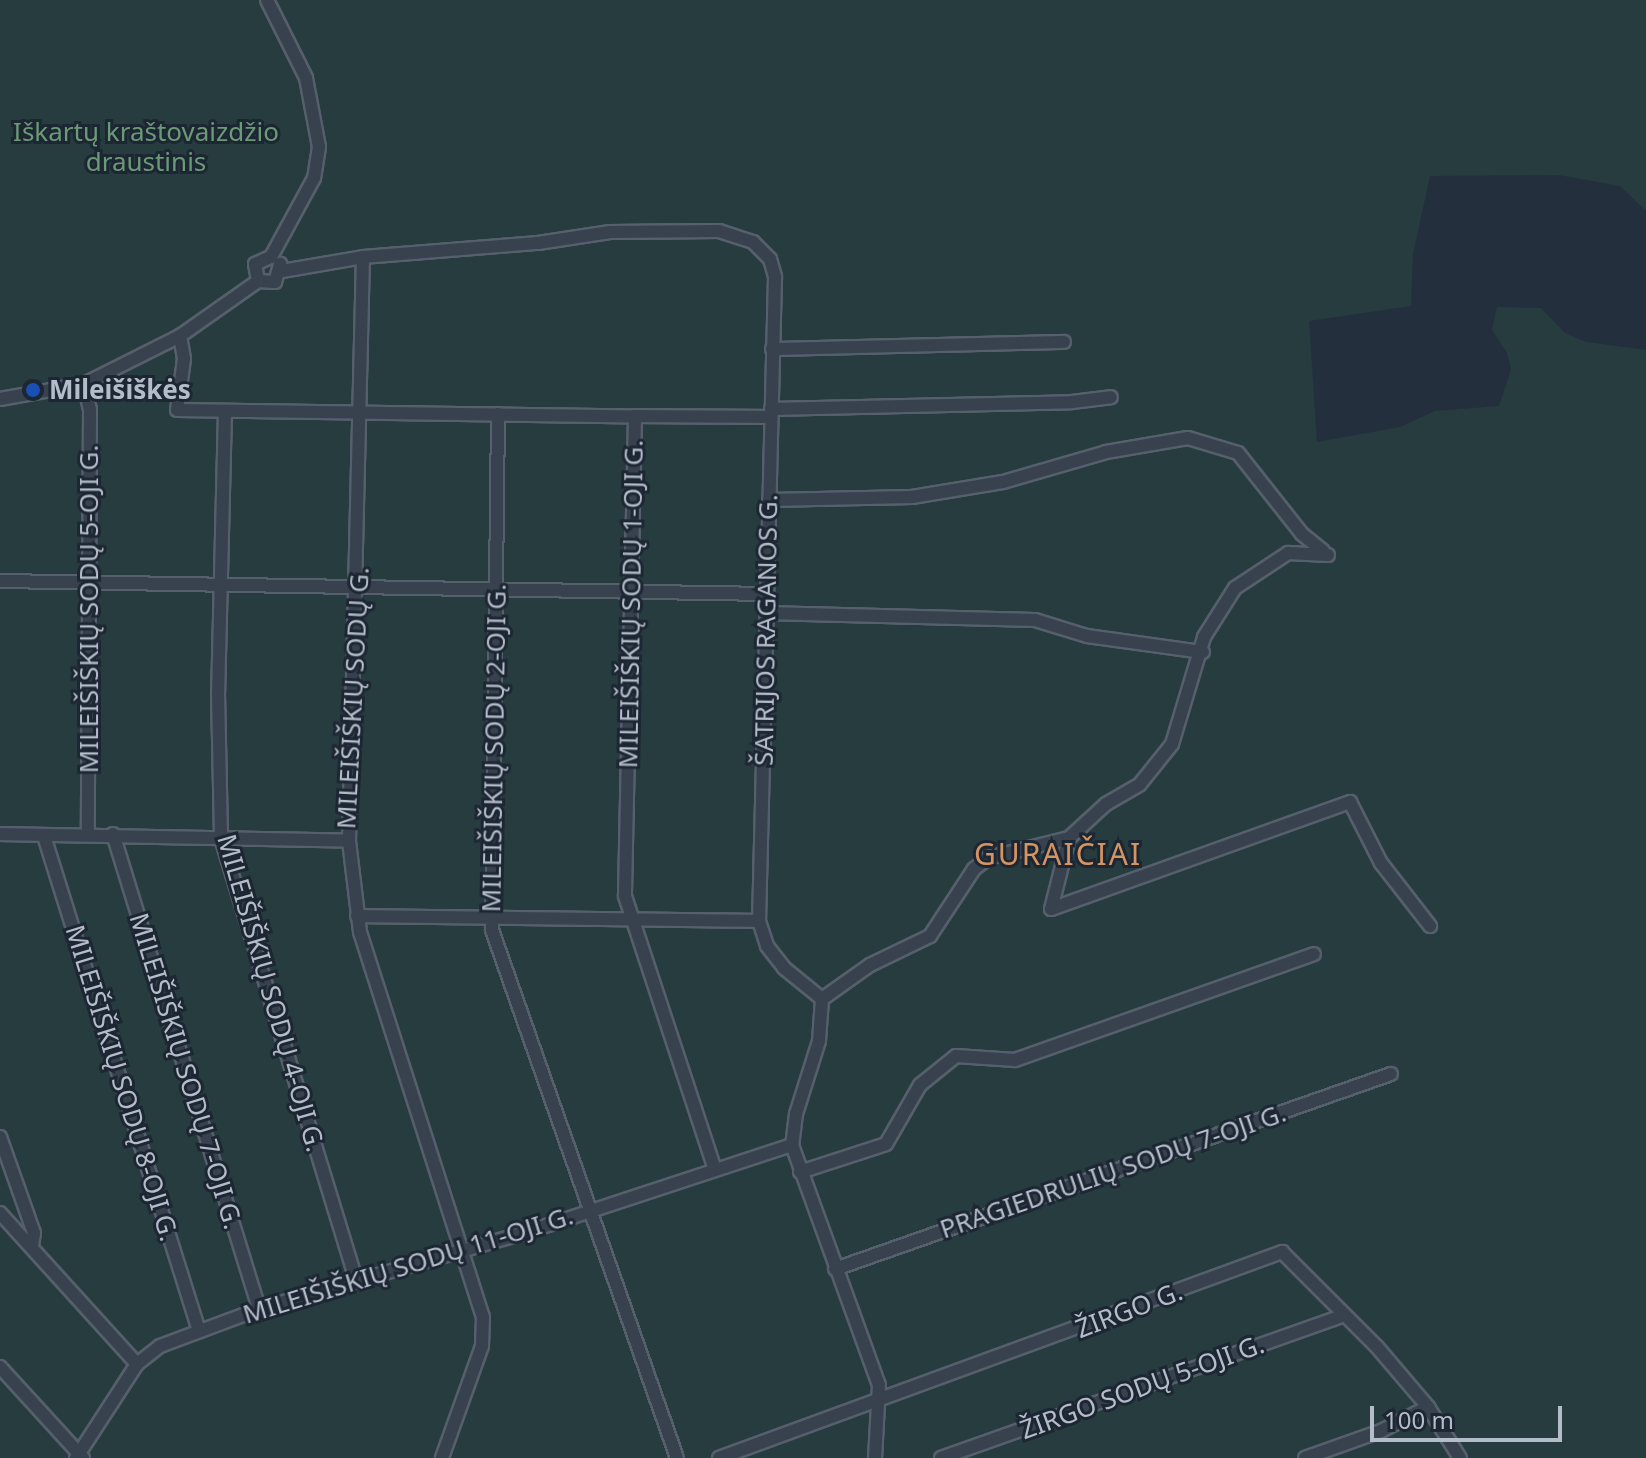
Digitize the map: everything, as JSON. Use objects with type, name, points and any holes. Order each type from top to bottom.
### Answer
[{"type":"street","points":[[258,281],[255,264],[271,257],[314,178],[319,147],[306,78],[267,0]]},
{"type":"street","name":"ŠATRIJOS RAGANOS G.","points":[[282,271],[363,257],[538,243],[610,232],[740,236],[763,249],[775,277],[759,921],[767,946],[784,968],[822,999]]},
{"type":"street","points":[[0,399],[84,384],[180,336],[258,281],[271,284],[282,271],[271,257]]},
{"type":"street","name":"MILEIŠIŠKIŲ SODŲ G.","points":[[0,834],[349,841],[359,586],[363,257]]},
{"type":"street","name":"MILEIŠIŠKIŲ SODŲ 1-OJI G.","points":[[180,336],[184,359],[174,407],[225,411],[361,410],[635,416],[625,896],[715,1169]]},
{"type":"street","points":[[772,349],[1064,342]]},
{"type":"street","name":"MILEIŠIŠKIŲ SODŲ 5-OJI G.","points":[[84,384],[90,409],[86,582],[88,834]]},
{"type":"street","points":[[635,416],[1072,402],[1111,397]]},
{"type":"street","name":"MILEIŠIŠKIŲ SODŲ 4-OJI G.","points":[[225,411],[224,584],[218,693],[221,838],[357,1282]]},
{"type":"street","name":"MILEIŠIŠKIŲ SODŲ 2-OJI G.","points":[[498,414],[490,915],[592,1208]]},
{"type":"street","points":[[769,500],[912,497],[1003,482],[1106,452],[1188,438],[1238,453],[1302,534],[1328,555],[1288,553],[1248,576],[1211,623],[1162,759],[1140,784],[1106,804],[1069,838],[988,858],[974,869],[930,936],[870,965],[822,999],[819,1041],[796,1114],[792,1145],[881,1403],[875,1458]]},
{"type":"street","points":[[0,581],[496,586],[766,594]]},
{"type":"street","points":[[766,613],[1035,620],[1087,636],[1203,652]]},
{"type":"street","points":[[1069,838],[1051,909],[1350,802],[1381,863],[1430,926]]},
{"type":"street","name":"MILEIŠIŠKIŲ SODŲ 7-OJI G.","points":[[113,834],[259,1309]]},
{"type":"street","name":"MILEIŠIŠKIŲ SODŲ 8-OJI G.","points":[[44,836],[199,1331]]},
{"type":"street","points":[[349,841],[357,916],[417,1120],[465,1251],[485,1330],[442,1458]]},
{"type":"street","points":[[357,916],[631,916],[759,921]]},
{"type":"street","points":[[800,1172],[886,1144],[920,1085],[956,1056],[1015,1060],[1314,954]]},
{"type":"street","name":"PRAGIEDRULIŲ SODŲ 7-OJI G.","points":[[835,1269],[1391,1074]]},
{"type":"street","points":[[0,1137],[34,1233],[32,1246]]},
{"type":"street","name":"MILEIŠIŠKIŲ SODŲ 11-OJI G.","points":[[80,1456],[137,1364],[160,1346],[259,1309],[465,1251],[792,1145]]},
{"type":"street","points":[[592,1208],[677,1458]]},
{"type":"street","points":[[0,1213],[137,1364]]},
{"type":"street","name":"ŽIRGO G.","points":[[719,1458],[881,1403],[1282,1252],[1428,1407],[1460,1458]]},
{"type":"street","name":"ŽIRGO SODŲ 5-OJI G.","points":[[941,1458],[1342,1316]]},
{"type":"street","points":[[0,1367],[80,1456]]},
{"type":"street","points":[[1305,1458],[1381,1431],[1428,1407]]},
{"type":"green space","name":"Iškartų kraštovaizdžio draustinis","points":[[0,0],[1646,0],[1646,211],[1620,186],[1559,175],[1430,176],[1413,254],[1411,306],[1309,321],[1317,442],[1400,427],[1435,411],[1499,406],[1511,370],[1507,353],[1492,330],[1497,307],[1541,308],[1565,333],[1586,342],[1646,350],[1646,1458],[0,1458]]},
{"type":"place","name":"Mileišiškės","points":[[33,390]]},
{"type":"district","name":"GURAIČIAI","points":[[1058,854]]}]
